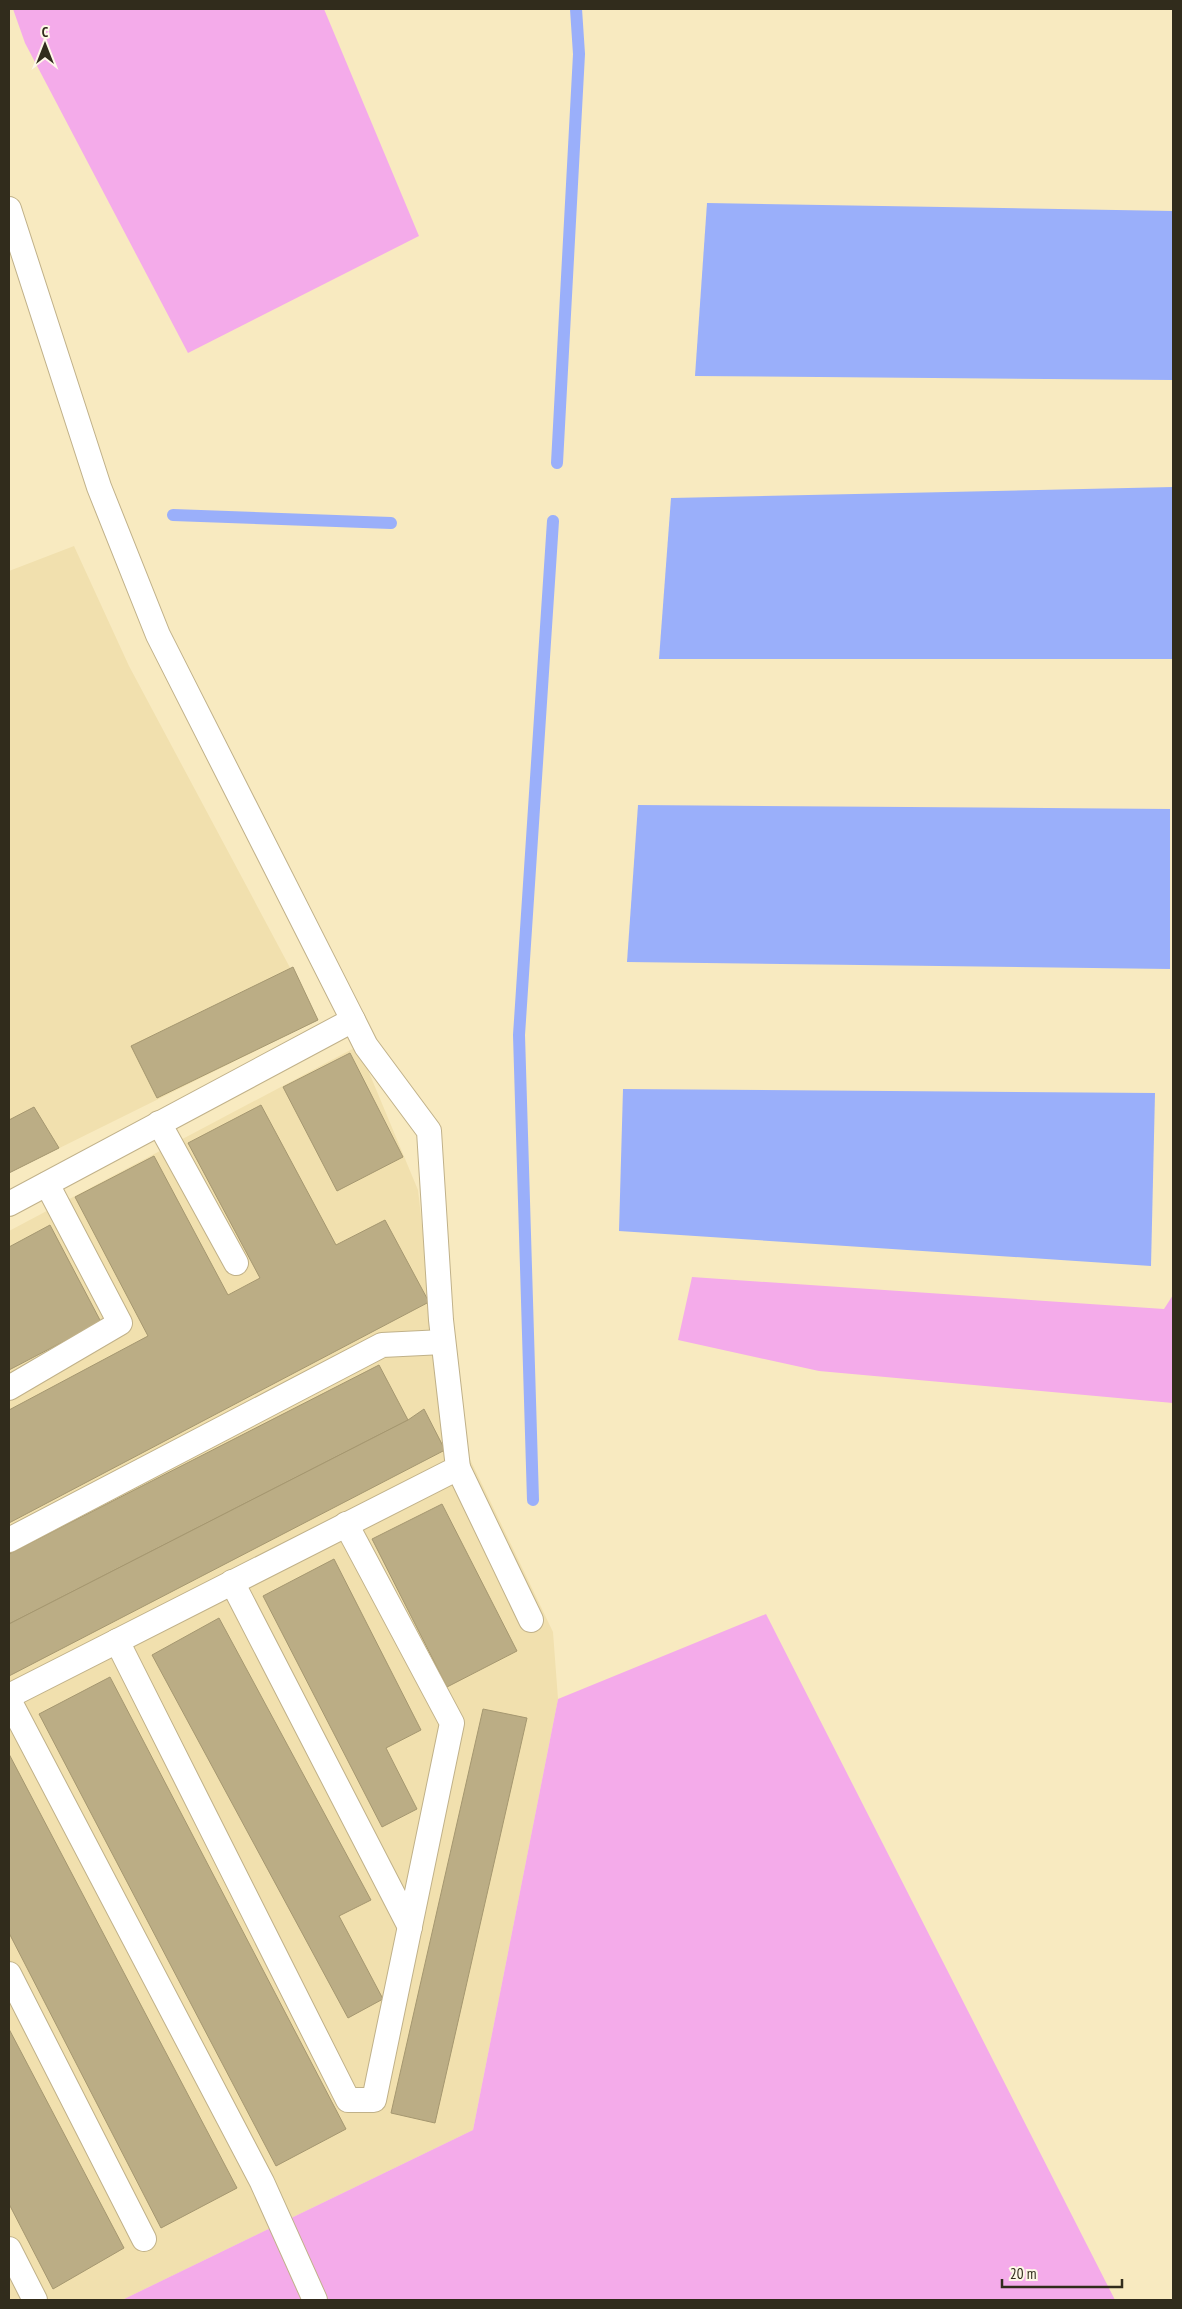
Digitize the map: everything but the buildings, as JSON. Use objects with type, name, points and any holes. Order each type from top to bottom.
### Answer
[{"type":"lane","points":[[9,209],[98,487],[158,635],[366,1046],[428,1131],[443,1342],[458,1468],[531,1620]]},
{"type":"lane","points":[[9,1204],[353,1020]]},
{"type":"lane","points":[[159,1124],[236,1263]]},
{"type":"lane","points":[[9,1388],[120,1323],[47,1184]]},
{"type":"lane","points":[[9,1540],[382,1345],[443,1342]]},
{"type":"lane","points":[[9,1696],[458,1468]]},
{"type":"lane","points":[[117,1641],[348,2100],[374,2100],[452,1723],[346,1524]]},
{"type":"lane","points":[[232,1582],[410,1927]]},
{"type":"lane","points":[[9,1700],[262,2182],[315,2300]]},
{"type":"lane","points":[[9,1974],[144,2239]]},
{"type":"lane","points":[[9,2249],[35,2300]]},
{"type":"shaded area","points":[[13,9],[324,9],[419,236],[188,353],[25,43]]},
{"type":"shaded area","points":[[74,546],[129,666],[318,1020],[9,1173],[9,571]]},
{"type":"shaded area","points":[[358,1046],[418,1190],[442,1401],[553,1632],[558,1699],[473,2130],[122,2300],[9,2300],[9,1231]]},
{"type":"shaded area","points":[[692,1277],[1164,1309],[1173,1295],[1173,1403],[819,1371],[678,1340]]},
{"type":"shaded area","points":[[766,1614],[1115,2300],[122,2300],[473,2130],[558,1699]]},
{"type":"water","points":[[707,203],[1173,211],[1173,380],[695,376]]},
{"type":"water","points":[[1173,487],[1173,659],[659,659],[671,498]]},
{"type":"water","points":[[638,805],[1170,809],[1170,969],[627,962]]},
{"type":"water","points":[[623,1089],[1155,1093],[1151,1266],[619,1231]]},
{"type":"waterway","points":[[557,463],[579,54],[576,9]]},
{"type":"waterway","points":[[173,515],[391,523]]},
{"type":"waterway","points":[[533,1500],[519,1035],[553,521]]}]
